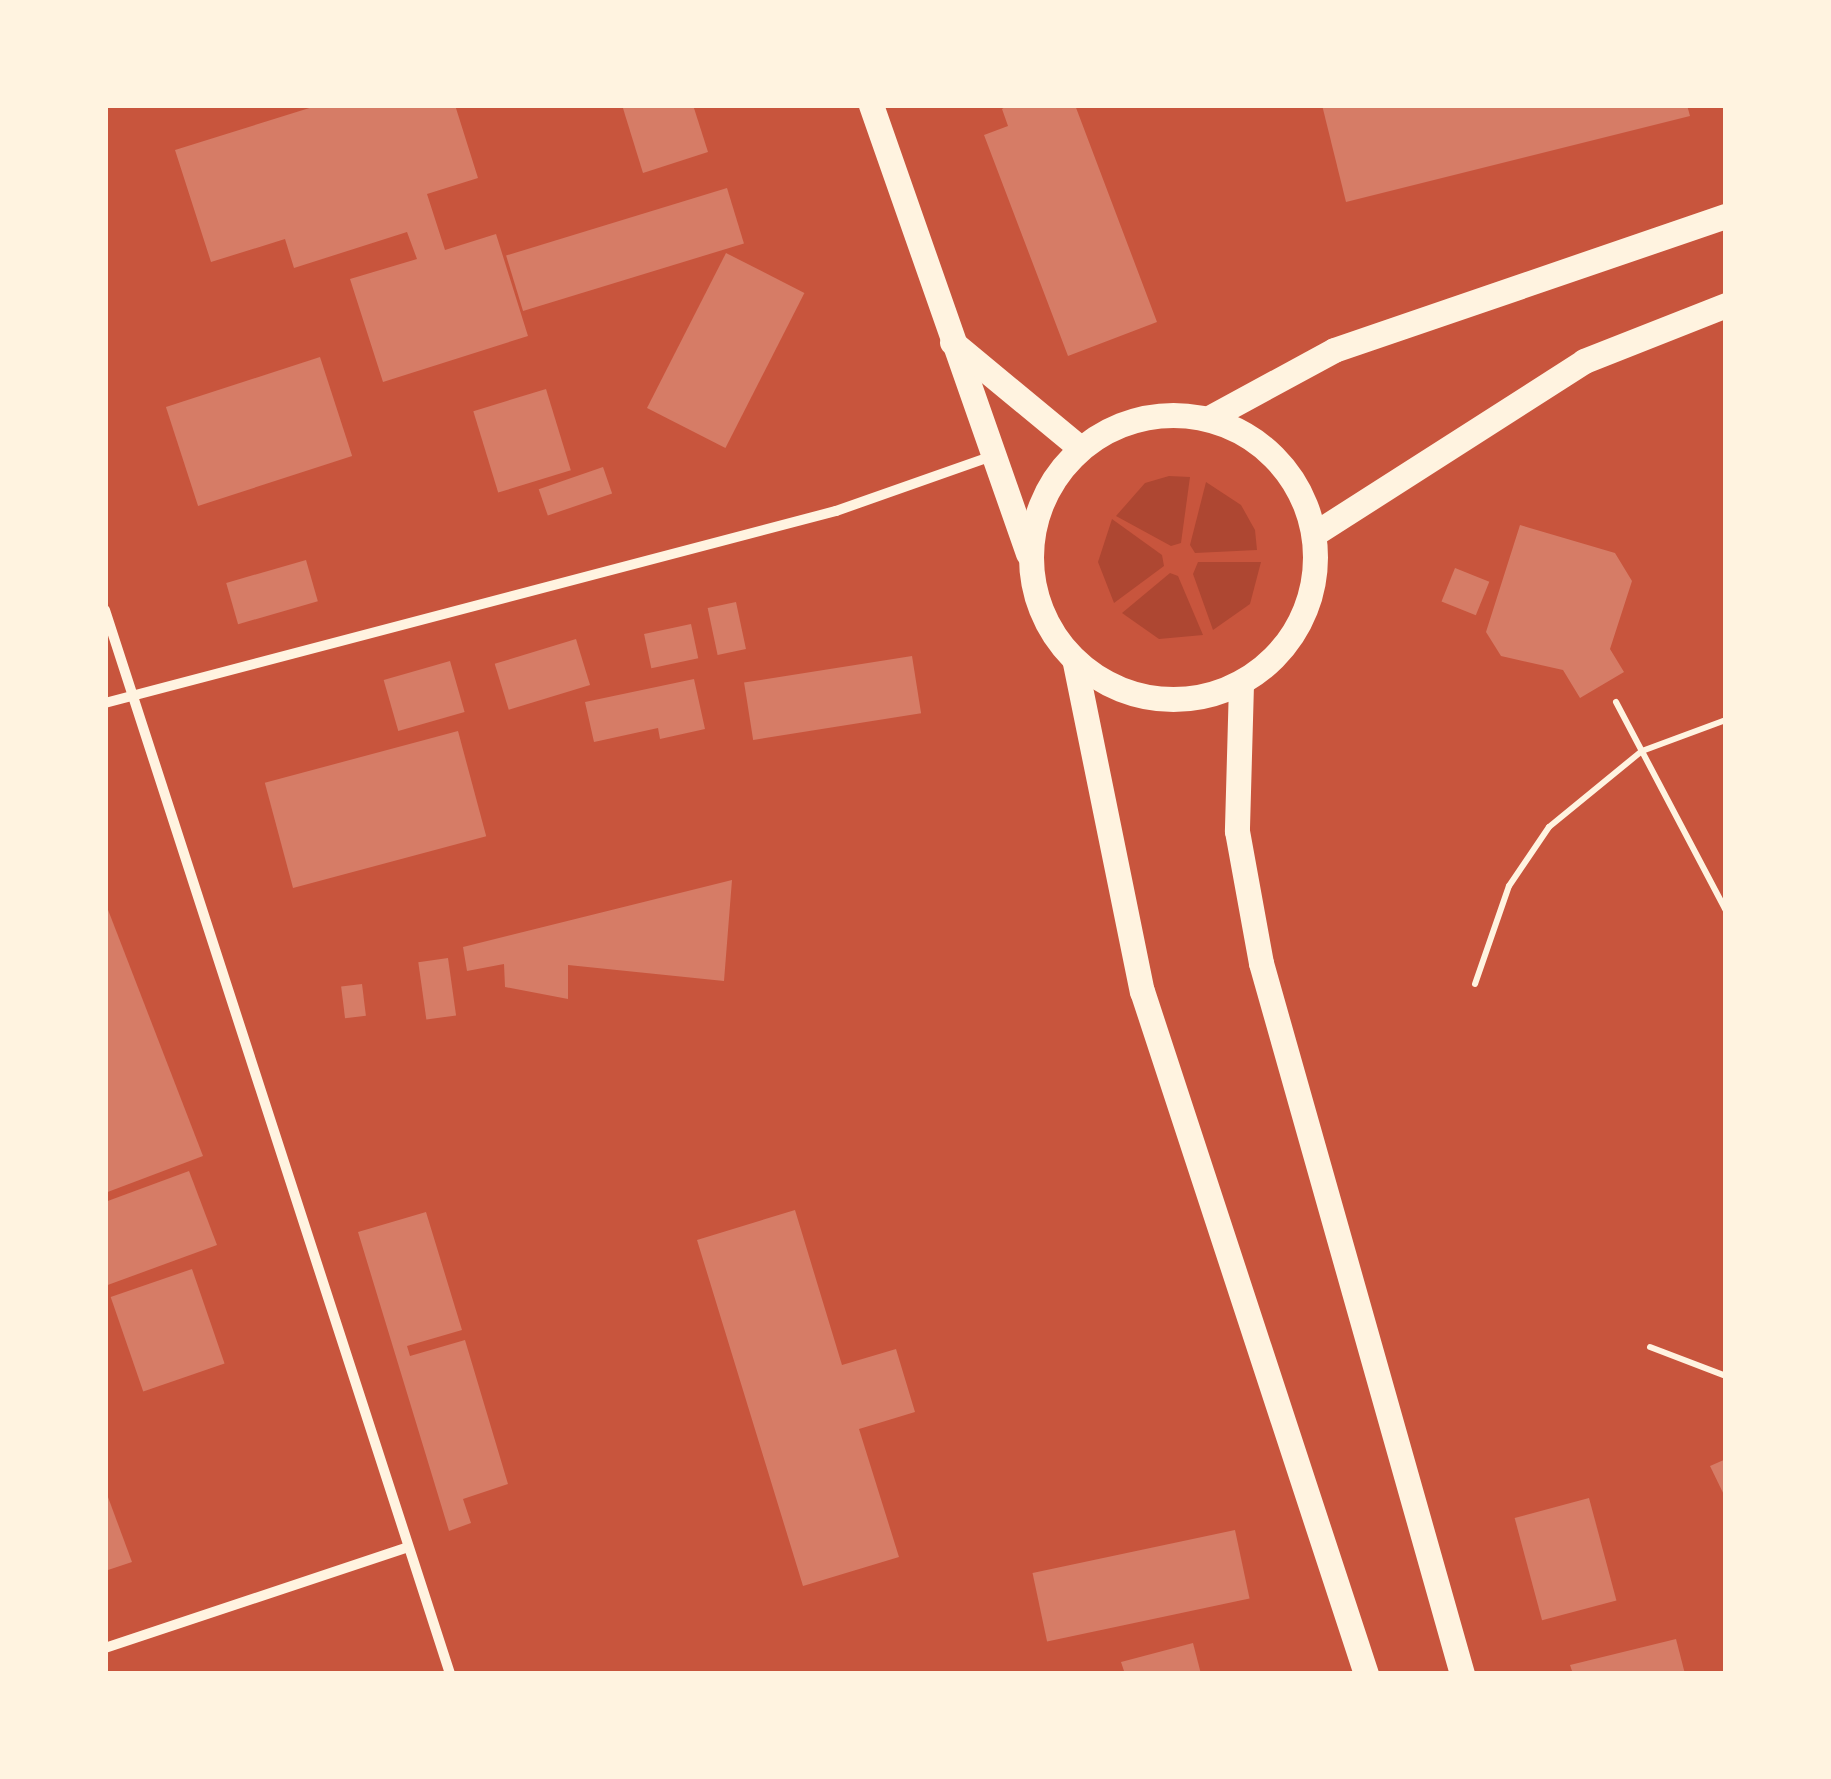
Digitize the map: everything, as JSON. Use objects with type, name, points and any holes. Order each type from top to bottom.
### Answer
[{"type":"main road","points":[[871,105],[949,339],[995,455],[1029,556],[1041,614],[1075,663],[1142,991],[1366,1674]]},
{"type":"main road","points":[[1209,418],[1334,350],[1726,216]]},
{"type":"main road","points":[[1314,534],[1584,361],[1726,305]]},
{"type":"main road","points":[[949,339],[1079,447]]},
{"type":"main road","points":[[1029,556],[1042,496],[1079,447],[1133,420],[1163,413],[1209,418],[1258,442],[1295,482],[1314,534],[1312,592],[1287,646],[1242,684],[1184,701],[1126,693],[1075,663]]},
{"type":"main road","points":[[1242,684],[1237,832],[1261,963],[1462,1674]]},
{"type":"street","points":[[105,703],[836,511],[995,455]]},
{"type":"street","points":[[105,610],[137,695],[450,1674]]},
{"type":"street","points":[[105,1648],[408,1547]]},
{"type":"path","points":[[1616,702],[1726,911]]},
{"type":"path","points":[[1475,984],[1510,886],[1549,826],[1642,751],[1726,720]]},
{"type":"path","points":[[1650,1347],[1726,1376]]},
{"type":"shaded area","points":[[1169,476],[1190,477],[1181,543],[1171,546],[1116,516],[1145,483]]},
{"type":"shaded area","points":[[1206,482],[1241,505],[1255,530],[1257,550],[1195,553],[1190,545]]},
{"type":"shaded area","points":[[1112,519],[1162,555],[1164,566],[1114,603],[1098,562]]},
{"type":"shaded area","points":[[1198,562],[1261,562],[1250,604],[1213,630],[1193,574]]},
{"type":"shaded area","points":[[1170,573],[1178,576],[1203,635],[1159,639],[1122,613]]},
{"type":"building","points":[[319,105],[455,105],[478,178],[427,194],[445,250],[496,234],[528,336],[383,382],[350,279],[417,259],[407,232],[294,268],[285,239],[211,262],[175,150]]},
{"type":"building","points":[[622,105],[693,105],[708,152],[643,173]]},
{"type":"building","points":[[1008,105],[1075,105],[1157,322],[1068,356],[984,135],[1008,126],[1002,109]]},
{"type":"building","points":[[1322,105],[1687,105],[1690,116],[1346,202]]},
{"type":"building","points":[[727,188],[744,243],[523,311],[506,256]]},
{"type":"building","points":[[726,253],[804,293],[725,448],[647,408]]},
{"type":"building","points":[[320,357],[352,456],[198,506],[166,407]]},
{"type":"building","points":[[546,389],[571,470],[498,493],[473,411]]},
{"type":"building","points":[[603,467],[612,493],[548,516],[539,489]]},
{"type":"building","points":[[1520,525],[1615,553],[1632,581],[1610,649],[1624,672],[1580,698],[1563,670],[1501,656],[1486,632]]},
{"type":"building","points":[[306,560],[318,601],[238,624],[226,583]]},
{"type":"building","points":[[1455,568],[1489,582],[1476,615],[1442,601]]},
{"type":"building","points":[[736,602],[746,649],[718,655],[708,608]]},
{"type":"building","points":[[691,624],[698,658],[651,668],[644,634]]},
{"type":"building","points":[[576,639],[590,685],[509,710],[495,664]]},
{"type":"building","points":[[912,656],[921,713],[753,740],[744,683]]},
{"type":"building","points":[[450,661],[465,712],[398,731],[384,680]]},
{"type":"building","points":[[694,679],[705,729],[660,739],[658,728],[594,742],[585,702]]},
{"type":"building","points":[[458,731],[486,836],[293,888],[265,783]]},
{"type":"building","points":[[732,880],[724,981],[568,965],[568,999],[505,987],[504,964],[467,971],[463,947]]},
{"type":"building","points":[[105,902],[203,1156],[105,1193]]},
{"type":"building","points":[[448,958],[456,1015],[426,1020],[418,962]]},
{"type":"building","points":[[362,984],[366,1016],[345,1018],[341,987]]},
{"type":"building","points":[[189,1171],[217,1245],[105,1286],[105,1202]]},
{"type":"building","points":[[795,1210],[842,1365],[896,1349],[915,1412],[859,1429],[899,1557],[803,1586],[697,1240]]},
{"type":"building","points":[[426,1212],[462,1330],[407,1346],[410,1356],[465,1340],[508,1484],[463,1499],[471,1523],[449,1531],[358,1232]]},
{"type":"building","points":[[192,1269],[225,1364],[143,1392],[111,1297]]},
{"type":"building","points":[[1726,1459],[1726,1499],[1710,1466]]},
{"type":"building","points":[[105,1489],[132,1562],[105,1571]]},
{"type":"building","points":[[1589,1498],[1616,1600],[1542,1620],[1515,1518]]},
{"type":"building","points":[[1235,1530],[1250,1598],[1047,1642],[1033,1573]]},
{"type":"building","points":[[1676,1639],[1685,1674],[1573,1674],[1570,1665]]},
{"type":"building","points":[[1193,1643],[1201,1674],[1125,1674],[1121,1662]]}]
